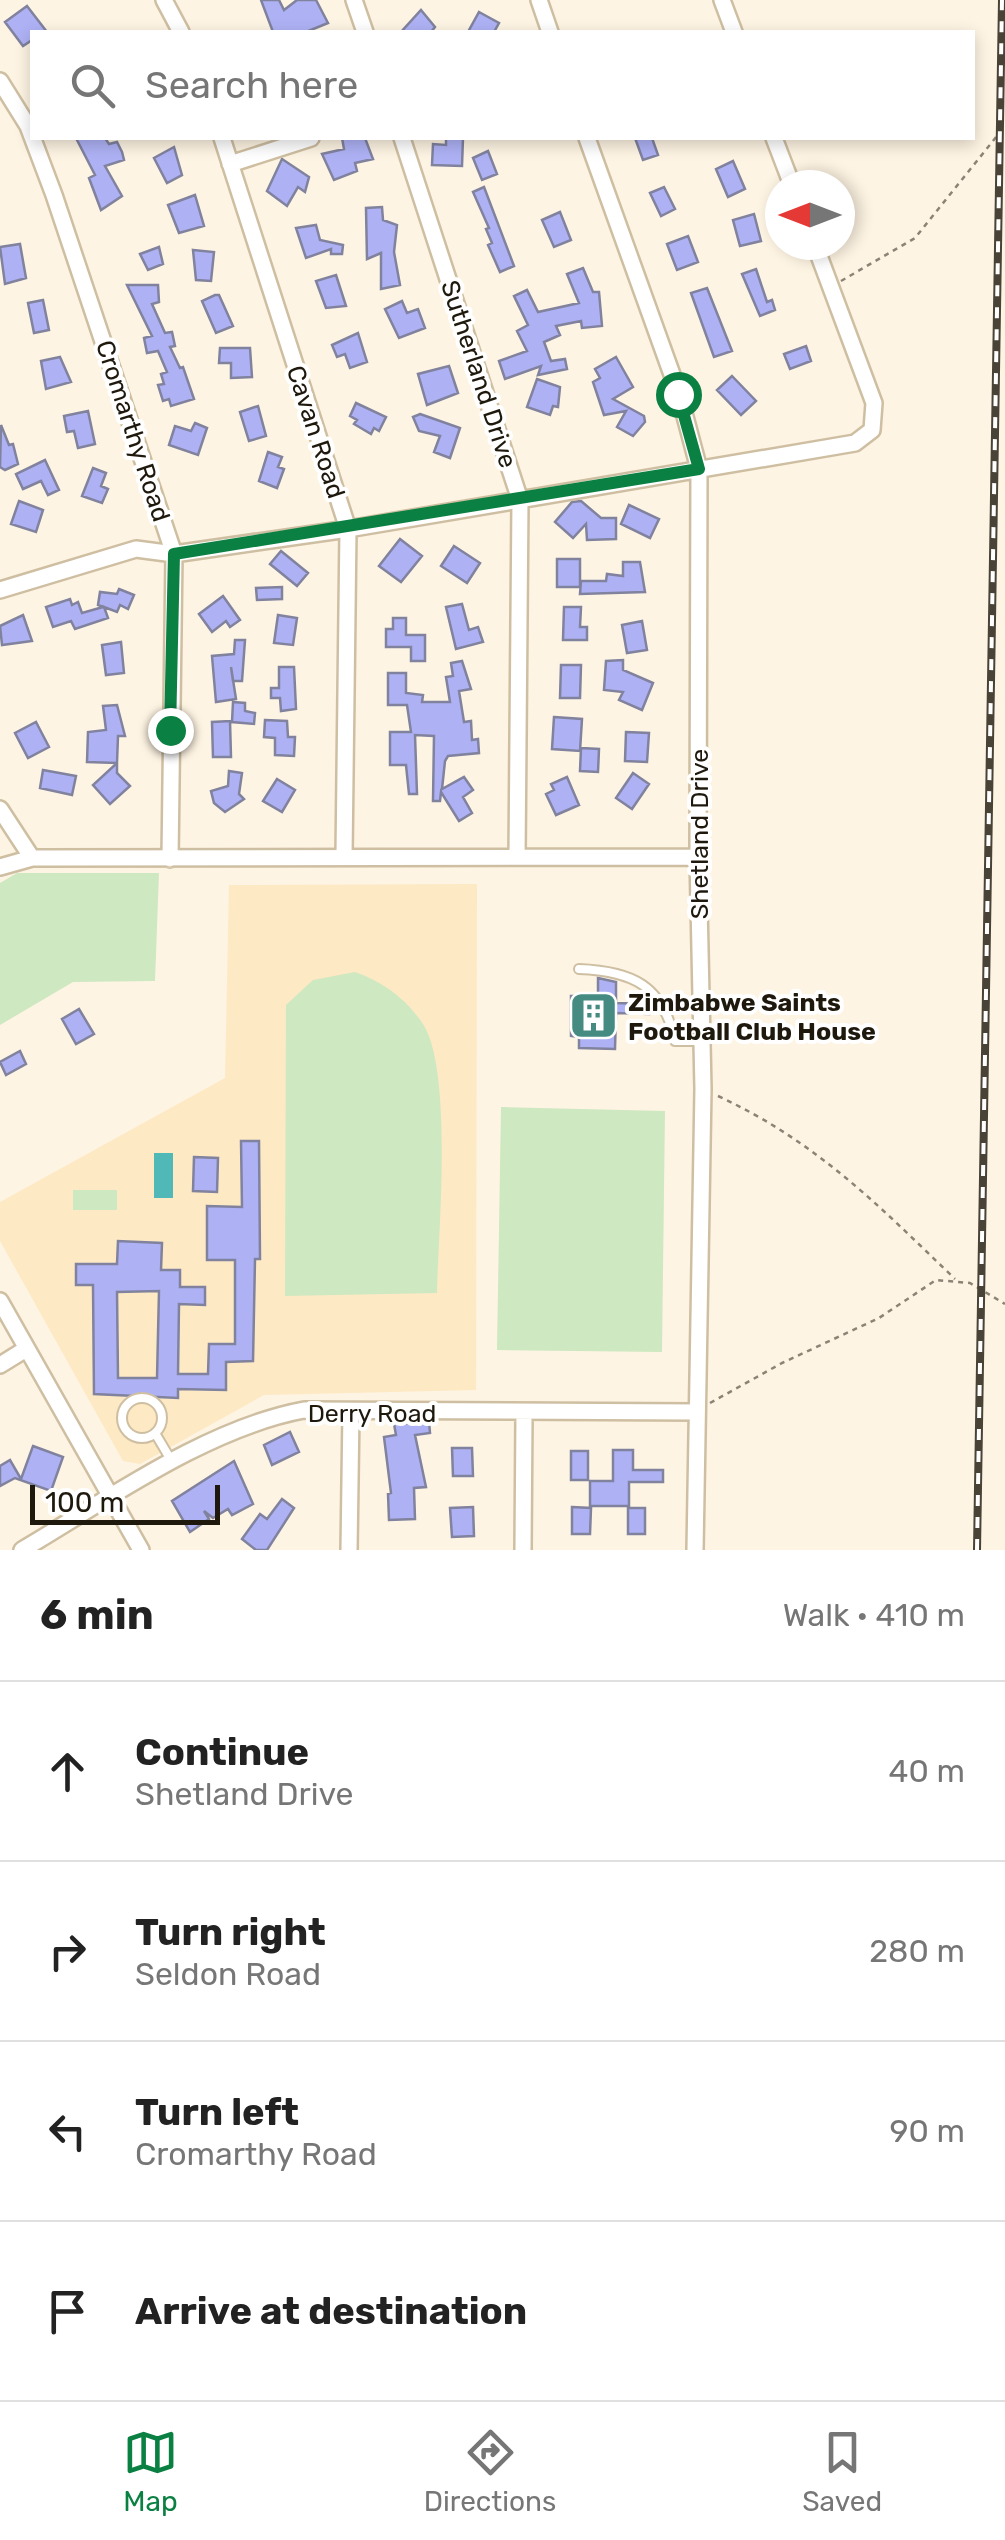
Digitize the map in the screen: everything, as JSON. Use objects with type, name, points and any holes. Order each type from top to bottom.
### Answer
[{"type":"street","points":[[164,0],[180,30]]},
{"type":"street","points":[[354,0],[364,30]]},
{"type":"street","points":[[539,0],[549,30]]},
{"type":"street","points":[[722,0],[733,30]]},
{"type":"street","name":"Cromarthy Road","points":[[0,81],[30,131]]},
{"type":"street","name":"Cromarthy Road","points":[[33,140],[174,554],[170,859]]},
{"type":"street","name":"Cavan Road","points":[[223,140],[348,529],[344,856]]},
{"type":"street","points":[[230,164],[305,140]]},
{"type":"street","name":"Sutherland Drive","points":[[403,140],[520,500],[517,857]]},
{"type":"street","name":"Shetland Drive","points":[[588,140],[666,358],[699,469],[698,857],[704,1089],[695,1550]]},
{"type":"street","points":[[775,140],[786,170]]},
{"type":"street","points":[[0,589],[136,550],[174,554],[348,529],[838,448],[865,438],[872,430],[874,403],[821,260]]},
{"type":"street","points":[[0,809],[32,858]]},
{"type":"street","points":[[0,867],[32,858],[698,857]]},
{"type":"street","points":[[0,1301],[141,1550]]},
{"type":"street","points":[[0,1364],[26,1350]]},
{"type":"street","name":"Derry Road","points":[[22,1550],[173,1464],[266,1417],[304,1410],[696,1412]]},
{"type":"street","points":[[349,1550],[351,1412]]},
{"type":"street","points":[[523,1550],[524,1414]]},
{"type":"lane","points":[[579,969],[634,976],[659,1002],[675,1041],[702,1041]]},
{"type":"lane","points":[[146,1398],[156,1404],[162,1422],[155,1432],[143,1438],[130,1434],[123,1422],[128,1404],[146,1398]]},
{"type":"lane","points":[[155,1432],[173,1464]]},
{"type":"path","points":[[831,287],[915,238],[954,187],[981,161],[1005,126]]},
{"type":"path","points":[[704,1089],[761,1116],[834,1163],[955,1279],[1005,1304]]},
{"type":"path","points":[[696,1412],[782,1363],[879,1318],[926,1284],[955,1279]]},
{"type":"shaded area","points":[[477,884],[476,1390],[264,1395],[140,1464],[123,1461],[0,1241],[0,1202],[225,1078],[229,885]]},
{"type":"green space","points":[[17,873],[159,873],[155,981],[73,982],[0,1025],[0,883]]},
{"type":"green space","points":[[355,972],[400,997],[421,1021],[431,1043],[438,1074],[442,1151],[437,1293],[285,1296],[286,1005],[313,980]]},
{"type":"green space","points":[[501,1107],[665,1111],[662,1352],[497,1350]]},
{"type":"green space","points":[[73,1190],[117,1190],[117,1210],[73,1210]]},
{"type":"water","points":[[154,1153],[173,1153],[173,1198],[154,1198]]},
{"type":"building","points":[[261,0],[279,0],[284,10],[297,0],[316,0],[328,23],[311,30],[272,30]]},
{"type":"building","points":[[27,6],[45,30],[30,30],[30,41],[23,46],[5,22]]},
{"type":"building","points":[[421,10],[435,27],[433,30],[403,30]]},
{"type":"building","points":[[479,12],[499,23],[495,30],[469,30]]},
{"type":"building","points":[[77,140],[117,142],[124,160],[105,166],[122,196],[101,210],[89,178],[95,175]]},
{"type":"building","points":[[342,140],[366,140],[373,159],[355,163],[357,171],[334,180],[322,154],[344,149]]},
{"type":"building","points":[[446,140],[463,140],[462,166],[432,165],[433,144],[446,145]]},
{"type":"building","points":[[636,140],[653,140],[658,155],[643,160]]},
{"type":"building","points":[[174,147],[182,175],[167,183],[154,158]]},
{"type":"building","points":[[488,151],[497,174],[482,180],[473,158]]},
{"type":"building","points":[[282,159],[309,177],[305,192],[298,187],[287,206],[267,191]]},
{"type":"building","points":[[733,161],[745,189],[728,197],[716,169]]},
{"type":"building","points":[[484,187],[514,266],[500,272],[488,245],[492,243],[486,229],[489,228],[473,192]]},
{"type":"building","points":[[664,187],[675,209],[661,216],[650,193]]},
{"type":"building","points":[[195,195],[204,226],[179,233],[168,205]]},
{"type":"building","points":[[382,207],[383,220],[397,225],[394,252],[400,285],[381,289],[381,253],[367,259],[366,208]]},
{"type":"building","points":[[560,212],[571,240],[554,247],[542,220]]},
{"type":"building","points":[[754,214],[761,241],[740,246],[733,220]]},
{"type":"building","points":[[316,225],[320,240],[343,245],[342,254],[331,254],[331,249],[306,258],[296,228]]},
{"type":"building","points":[[688,236],[698,262],[677,270],[667,244]]},
{"type":"building","points":[[20,244],[26,278],[5,284],[0,247]]},
{"type":"building","points":[[159,247],[163,264],[148,270],[140,254]]},
{"type":"building","points":[[193,250],[214,252],[211,281],[196,280]]},
{"type":"building","points":[[583,268],[593,292],[599,292],[602,326],[582,328],[581,321],[556,326],[560,335],[544,342],[551,361],[565,359],[567,369],[538,375],[541,366],[505,379],[499,361],[527,351],[517,331],[528,325],[514,296],[527,290],[538,312],[579,303],[567,274]]},
{"type":"building","points":[[756,269],[767,302],[772,300],[775,310],[760,316],[742,274]]},
{"type":"building","points":[[336,275],[346,306],[326,308],[316,281]]},
{"type":"building","points":[[127,285],[158,285],[159,302],[152,304],[165,333],[172,332],[175,346],[170,347],[180,368],[183,367],[194,399],[171,406],[169,399],[163,401],[158,385],[164,384],[161,374],[167,372],[158,351],[147,353],[144,338],[152,336]]},
{"type":"building","points":[[707,288],[732,351],[714,357],[691,293]]},
{"type":"building","points":[[219,295],[233,326],[216,333],[202,301]]},
{"type":"building","points":[[43,300],[49,330],[34,333],[28,303]]},
{"type":"building","points":[[402,301],[407,313],[418,309],[425,328],[399,338],[385,309]]},
{"type":"building","points":[[358,333],[367,362],[350,368],[345,354],[337,357],[332,345]]},
{"type":"building","points":[[806,346],[811,361],[790,369],[784,354]]},
{"type":"building","points":[[220,348],[250,348],[252,377],[231,378],[231,363],[219,363]]},
{"type":"building","points":[[60,357],[71,382],[46,389],[41,361]]},
{"type":"building","points":[[616,357],[633,387],[613,399],[644,416],[645,422],[633,436],[617,427],[626,411],[604,415],[593,382],[600,378],[595,369]]},
{"type":"building","points":[[449,366],[458,393],[427,405],[418,374]]},
{"type":"building","points":[[732,376],[756,401],[741,415],[717,390]]},
{"type":"building","points":[[537,379],[560,387],[558,407],[553,406],[550,415],[527,407]]},
{"type":"building","points":[[356,403],[386,417],[379,431],[374,428],[371,434],[354,424],[357,420],[350,416]]},
{"type":"building","points":[[258,406],[266,436],[249,441],[240,412]]},
{"type":"building","points":[[88,411],[95,444],[78,448],[74,431],[67,432],[64,416]]},
{"type":"building","points":[[420,414],[460,428],[450,458],[434,452],[440,436],[419,431],[413,417]]},
{"type":"building","points":[[195,423],[207,428],[198,455],[169,445],[175,426],[191,431]]},
{"type":"building","points":[[1,425],[9,445],[13,444],[18,464],[5,470],[0,467]]},
{"type":"building","points":[[268,452],[282,457],[278,467],[284,469],[277,488],[259,481]]},
{"type":"building","points":[[45,460],[59,490],[48,495],[41,481],[23,489],[16,474]]},
{"type":"building","points":[[93,468],[106,473],[101,486],[108,489],[102,503],[82,496]]},
{"type":"building","points":[[19,501],[43,510],[36,532],[11,524]]},
{"type":"building","points":[[581,501],[601,518],[616,518],[616,539],[587,540],[586,524],[573,538],[555,522],[572,502]]},
{"type":"building","points":[[629,505],[659,519],[650,538],[621,524]]},
{"type":"building","points":[[400,539],[422,556],[401,582],[379,566]]},
{"type":"building","points":[[454,546],[480,563],[467,583],[441,566]]},
{"type":"building","points":[[281,551],[308,573],[297,586],[270,564]]},
{"type":"building","points":[[557,559],[580,559],[580,587],[557,587]]},
{"type":"building","points":[[623,562],[640,562],[645,592],[580,594],[581,581],[606,581],[607,574],[623,576]]},
{"type":"building","points":[[282,587],[282,599],[257,600],[256,588]]},
{"type":"building","points":[[119,589],[134,595],[128,609],[120,605],[117,612],[104,607],[108,618],[75,629],[71,621],[53,627],[46,607],[70,599],[72,605],[78,602],[82,613],[103,607],[98,605],[100,592],[117,594]]},
{"type":"building","points":[[223,596],[240,620],[230,627],[226,621],[212,632],[199,614]]},
{"type":"building","points":[[462,604],[469,630],[478,627],[483,642],[456,649],[446,607]]},
{"type":"building","points":[[564,607],[581,607],[580,627],[587,627],[587,640],[563,640]]},
{"type":"building","points":[[23,615],[32,641],[2,645],[0,626]]},
{"type":"building","points":[[278,615],[297,618],[293,645],[274,643]]},
{"type":"building","points":[[393,618],[406,618],[406,635],[425,635],[425,661],[411,661],[411,647],[386,647],[386,629],[393,629]]},
{"type":"building","points":[[642,621],[647,650],[627,653],[622,625]]},
{"type":"building","points":[[235,640],[245,640],[242,681],[233,681],[236,699],[216,702],[212,656],[234,654]]},
{"type":"building","points":[[121,642],[124,673],[106,675],[102,645]]},
{"type":"building","points":[[623,660],[623,670],[653,683],[642,710],[619,700],[623,692],[604,690],[606,661]]},
{"type":"building","points":[[462,661],[471,689],[459,691],[464,722],[471,721],[472,740],[478,739],[479,753],[448,756],[445,761],[442,789],[464,777],[473,790],[463,797],[472,813],[459,821],[441,792],[440,801],[433,801],[434,736],[415,735],[417,794],[409,794],[406,765],[390,765],[390,732],[411,732],[407,705],[388,705],[388,673],[406,673],[406,693],[423,695],[422,702],[450,702],[446,677],[453,676],[451,663]]},
{"type":"building","points":[[561,665],[581,665],[580,698],[560,698]]},
{"type":"building","points":[[279,667],[294,667],[296,709],[281,711],[280,698],[271,698],[271,688],[279,688]]},
{"type":"building","points":[[233,702],[245,703],[245,711],[255,713],[254,724],[232,722]]},
{"type":"building","points":[[117,705],[125,736],[118,736],[117,763],[87,762],[88,732],[106,730],[103,706]]},
{"type":"building","points":[[554,717],[582,719],[580,751],[552,749]]},
{"type":"building","points":[[265,720],[287,721],[288,737],[295,737],[294,756],[275,755],[275,738],[264,737]]},
{"type":"building","points":[[230,721],[231,757],[213,757],[212,722]]},
{"type":"building","points":[[36,722],[49,747],[28,758],[15,733]]},
{"type":"building","points":[[626,732],[649,733],[647,762],[625,761]]},
{"type":"building","points":[[581,748],[599,749],[598,772],[580,771]]},
{"type":"building","points":[[117,763],[117,773],[130,786],[110,804],[93,785]]},
{"type":"building","points":[[43,770],[76,776],[72,795],[40,788]]},
{"type":"building","points":[[229,771],[242,773],[239,794],[244,799],[225,812],[214,803],[211,791],[228,786]]},
{"type":"building","points":[[633,773],[649,784],[632,809],[616,798]]},
{"type":"building","points":[[567,777],[579,805],[556,815],[546,794],[554,790],[551,784]]},
{"type":"building","points":[[277,779],[295,790],[282,812],[263,801]]},
{"type":"building","name":"Zimbabwe Saints Football Club House","points":[[598,978],[616,982],[616,1003],[649,1004],[649,1014],[616,1013],[615,1049],[579,1048],[579,1037],[571,1036],[571,996],[598,996]]},
{"type":"building","points":[[79,1009],[94,1034],[76,1044],[62,1019]]},
{"type":"building","points":[[20,1051],[26,1064],[6,1075],[0,1062]]},
{"type":"building","points":[[241,1141],[259,1141],[260,1259],[255,1259],[253,1361],[226,1362],[226,1390],[178,1389],[178,1398],[94,1394],[93,1285],[76,1285],[76,1264],[117,1264],[118,1241],[162,1243],[161,1270],[180,1270],[180,1287],[205,1287],[205,1305],[179,1304],[178,1374],[208,1374],[209,1344],[235,1344],[235,1260],[207,1260],[207,1206],[242,1207]],"holes":[[[159,1291],[157,1378],[118,1378],[117,1292]]]},
{"type":"building","points":[[194,1157],[218,1158],[217,1192],[193,1191]]},
{"type":"building","points":[[429,1422],[430,1433],[415,1435],[426,1487],[414,1488],[415,1519],[389,1520],[391,1493],[384,1437],[396,1435],[394,1424]]},
{"type":"building","points":[[290,1432],[299,1452],[272,1465],[264,1445]]},
{"type":"building","points":[[33,1446],[63,1457],[51,1491],[15,1478],[0,1486],[0,1466],[10,1460],[21,1479]]},
{"type":"building","points":[[452,1448],[472,1448],[473,1476],[453,1476]]},
{"type":"building","points":[[613,1450],[633,1450],[633,1470],[663,1470],[663,1482],[629,1482],[629,1506],[590,1506],[590,1481],[613,1481]]},
{"type":"building","points":[[571,1451],[588,1451],[588,1480],[571,1480]]},
{"type":"building","points":[[234,1461],[253,1504],[232,1515],[228,1509],[213,1518],[204,1511],[209,1519],[190,1532],[172,1501]]},
{"type":"building","points":[[282,1499],[294,1508],[267,1550],[256,1550],[242,1539],[260,1514],[267,1519]]},
{"type":"building","points":[[473,1507],[474,1536],[452,1537],[450,1508]]},
{"type":"building","points":[[572,1507],[591,1508],[590,1534],[572,1534]]},
{"type":"building","points":[[628,1508],[645,1508],[645,1534],[628,1534]]},
{"type":"railway","points":[[977,1550],[1002,0]]},
{"type":"place","name":"Zimbabwe Saints Football Club House","points":[[593,1016]]},
{"type":"route","points":[[170,730],[174,554],[348,529],[699,469],[678,394]]}]
